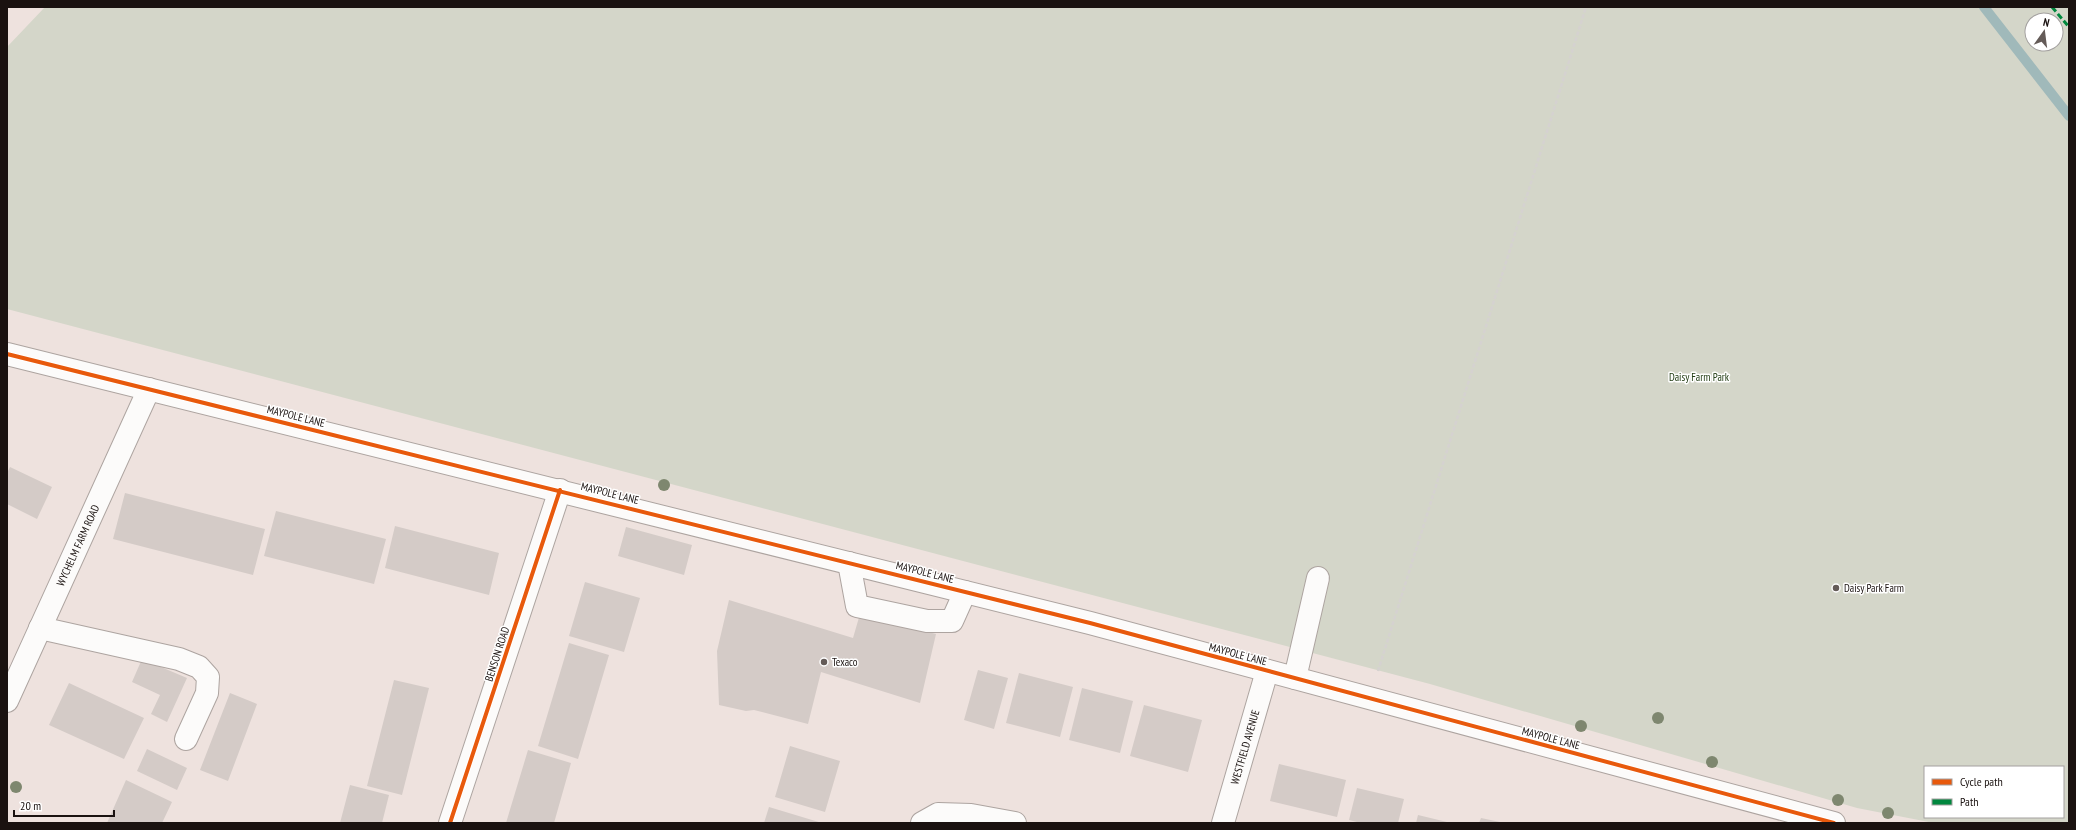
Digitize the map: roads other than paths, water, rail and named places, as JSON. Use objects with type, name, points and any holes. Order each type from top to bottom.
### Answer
[{"type":"street","name":"MAYPOLE LANE","points":[[7,354],[560,490],[1090,623],[1369,697],[1734,798],[1834,823]]},
{"type":"street","name":"WYCHELM FARM ROAD","points":[[7,701],[148,389]]},
{"type":"street","name":"BENSON ROAD","points":[[450,823],[560,490]]},
{"type":"street","points":[[849,563],[857,606],[927,620],[952,620],[965,592]]},
{"type":"street","points":[[1295,678],[1318,578]]},
{"type":"street","points":[[40,628],[108,644],[162,654],[200,667],[208,677],[207,693],[186,739]]},
{"type":"street","name":"WESTFIELD AVENUE","points":[[1223,823],[1267,671]]},
{"type":"street","points":[[922,823],[938,814],[971,815],[1015,823]]},
{"type":"waterway","points":[[1984,7],[2069,116]]},
{"type":"place","name":"Daisy Park Farm","points":[[1836,588]]},
{"type":"place","name":"Texaco","points":[[824,662]]},
{"type":"park label","name":"Daisy Farm Park","points":[[1699,377]]}]
